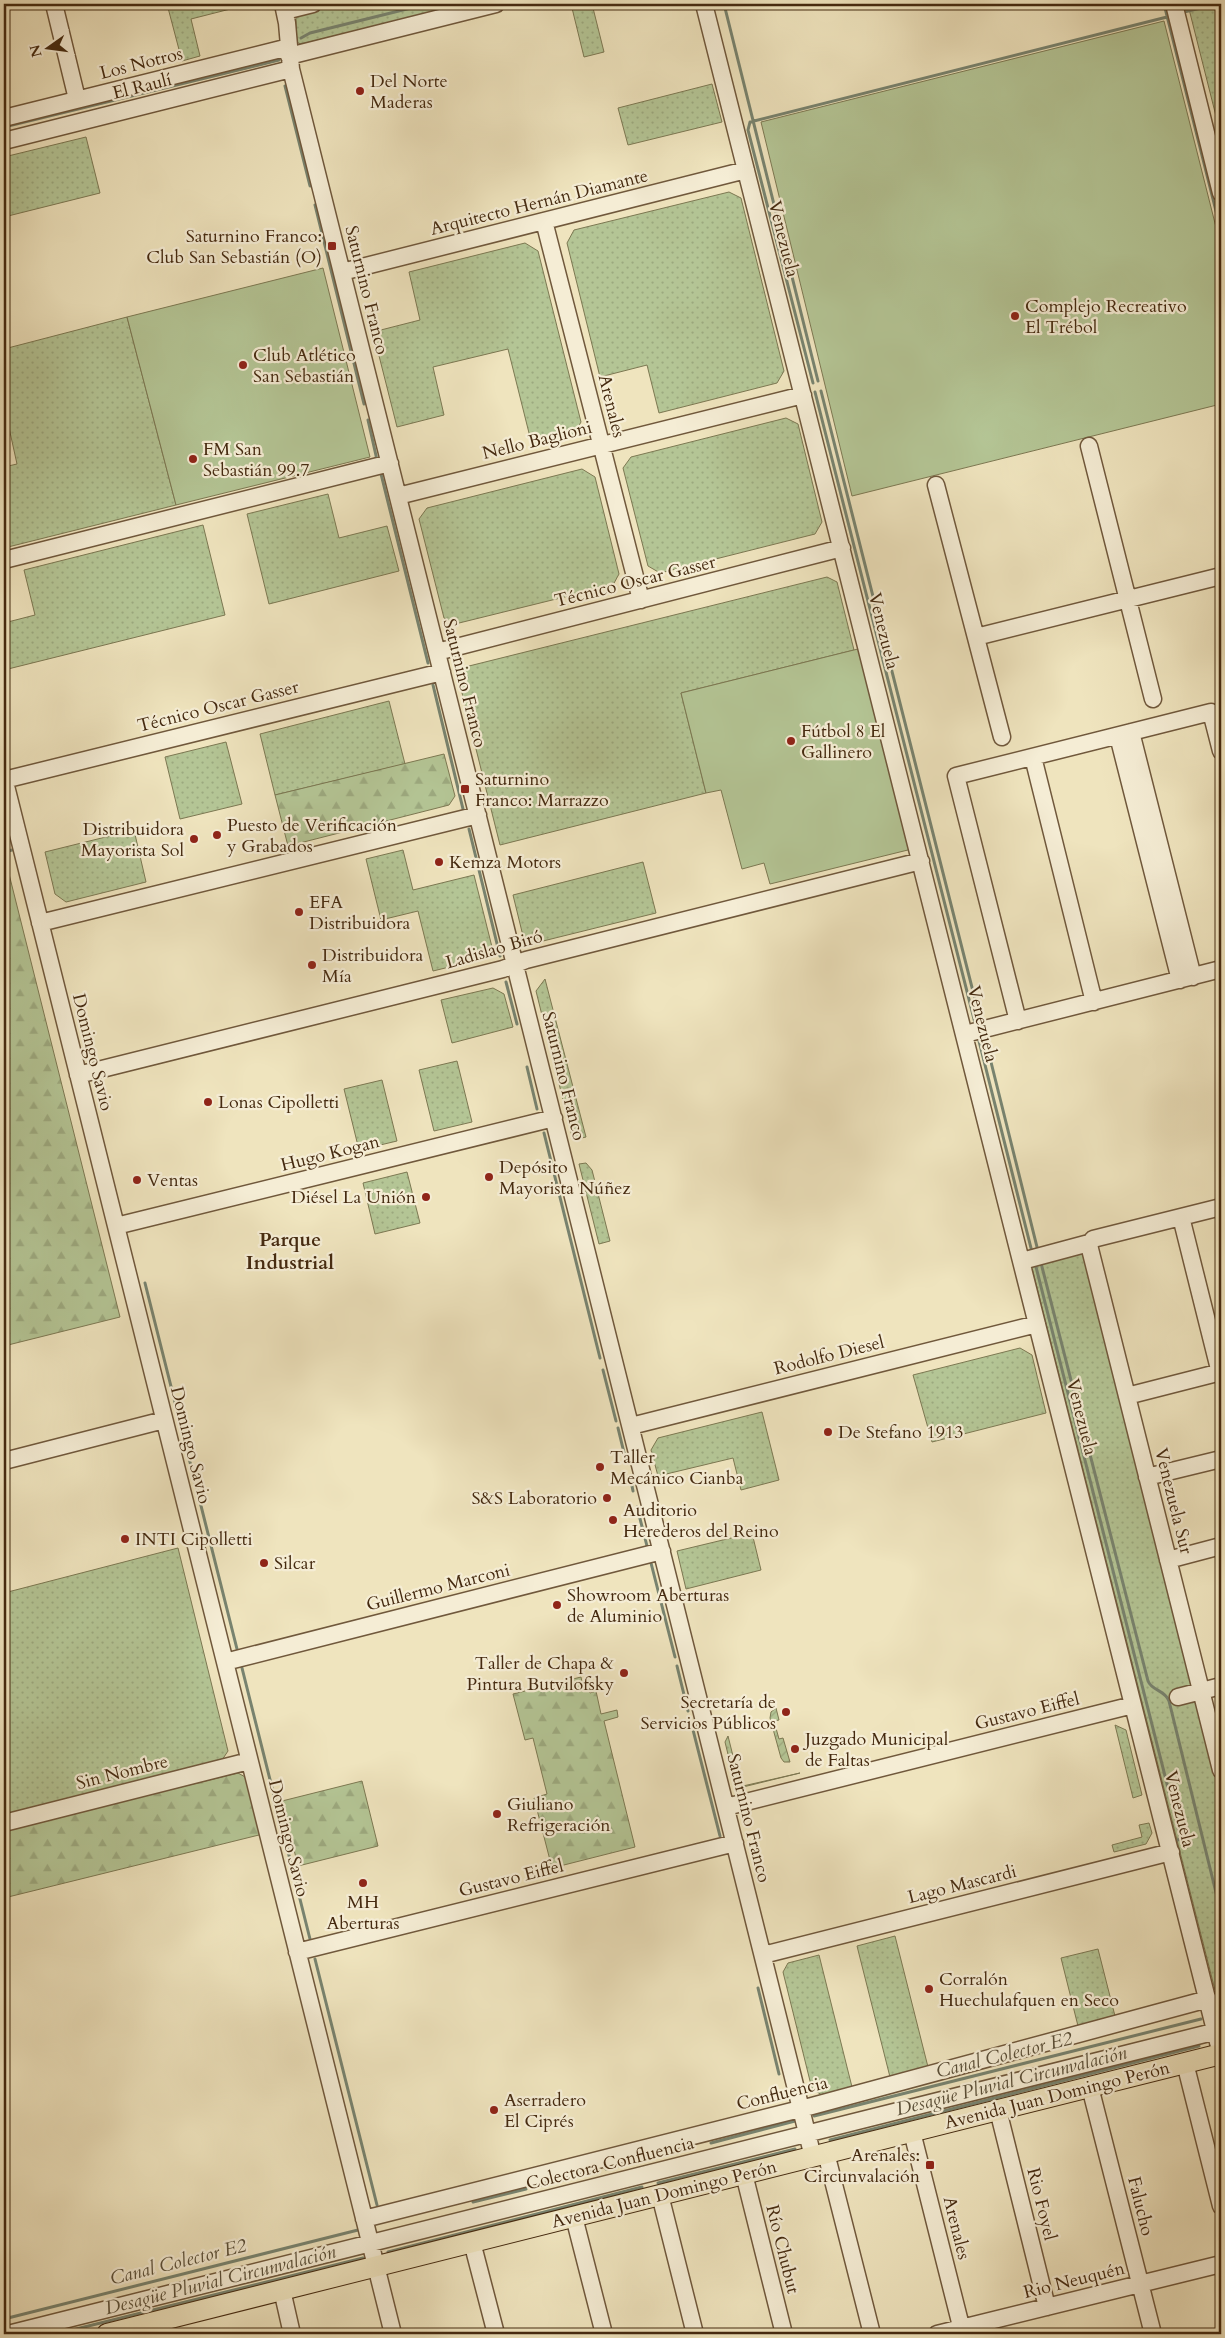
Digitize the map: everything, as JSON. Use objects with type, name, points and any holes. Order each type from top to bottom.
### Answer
[{"type":"main road","name":"Avenida Juan Domingo Perón","points":[[107,2334],[1221,2054]]},
{"type":"street","points":[[54,4],[77,99]]},
{"type":"street","points":[[284,7],[313,4]]},
{"type":"street","name":"El Raulí","points":[[4,141],[290,57],[496,4]]},
{"type":"street","name":"Venezuela","points":[[704,4],[1170,1852],[1213,2002],[1221,2054]]},
{"type":"street","points":[[1174,4],[1221,193]]},
{"type":"street","name":"Saturnino Franco","points":[[284,7],[290,57],[342,272],[808,2134],[820,2155],[872,2334]]},
{"type":"street","name":"Los Notros","points":[[4,118],[77,99],[290,57]]},
{"type":"street","name":"Arquitecto Hernán Diamante","points":[[342,272],[746,170]]},
{"type":"street","name":"Arenales","points":[[544,221],[640,600]]},
{"type":"street","name":"Nello Baglioni","points":[[398,496],[803,395]]},
{"type":"street","points":[[1089,446],[1153,699]]},
{"type":"street","points":[[4,560],[390,463]]},
{"type":"street","points":[[936,485],[1002,737]]},
{"type":"street","name":"Técnico Oscar Gasser","points":[[437,652],[842,548]]},
{"type":"street","points":[[976,637],[1221,576]]},
{"type":"street","name":"Técnico Oscar Gasser","points":[[4,779],[442,672]]},
{"type":"street","points":[[1018,1021],[956,776],[1212,712],[1221,751]]},
{"type":"street","points":[[1125,734],[1186,978]]},
{"type":"street","points":[[1033,757],[1094,1002]]},
{"type":"street","name":"Domingo Savio","points":[[4,779],[393,2334]]},
{"type":"street","points":[[40,924],[478,815]]},
{"type":"street","name":"Ladislao Biró","points":[[78,1075],[503,969],[515,964],[921,861]]},
{"type":"street","points":[[965,1034],[1221,969]]},
{"type":"street","name":"Hugo Kogan","points":[[116,1226],[554,1118]]},
{"type":"street","points":[[1022,1261],[1221,1207]]},
{"type":"street","points":[[1127,1396],[1221,1373],[1181,1217]]},
{"type":"street","name":"Venezuela Sur","points":[[1090,1242],[1147,1478],[1221,1770]]},
{"type":"street","name":"Rodolfo Diesel","points":[[631,1426],[1038,1324]]},
{"type":"street","points":[[4,1461],[164,1420]]},
{"type":"street","points":[[1147,1478],[1221,1459]]},
{"type":"street","points":[[1168,1560],[1221,1546]]},
{"type":"street","name":"Guillermo Marconi","points":[[225,1662],[662,1551]]},
{"type":"street","points":[[1178,1697],[1221,1686]]},
{"type":"street","name":"Gustavo Eiffel","points":[[726,1807],[1133,1704]]},
{"type":"street","name":"Sin Nombre","points":[[4,1823],[249,1761]]},
{"type":"street","name":"Gustavo Eiffel","points":[[297,1952],[735,1843]]},
{"type":"street","name":"Lago Mascardi","points":[[763,1955],[1170,1852]]},
{"type":"street","name":"Confluencia","points":[[364,2219],[802,2109],[1213,2002]]},
{"type":"street","name":"Colectora Confluencia","points":[[8,2334],[1218,2030]]},
{"type":"street","points":[[1185,2063],[1221,2206]]},
{"type":"street","name":"Falucho","points":[[1090,2087],[1153,2334]]},
{"type":"street","name":"Rio Foyel","points":[[998,2110],[1047,2307]]},
{"type":"street","name":"Arenales","points":[[912,2132],[962,2331]]},
{"type":"street","points":[[694,2136],[700,2160]]},
{"type":"street","points":[[646,2174],[656,2196],[695,2334]]},
{"type":"street","name":"Río Chubut","points":[[744,2174],[784,2334]]},
{"type":"street","points":[[574,2217],[604,2334]]},
{"type":"street","points":[[472,2242],[496,2334]]},
{"type":"street","name":"Rio Neuquén","points":[[937,2334],[962,2331],[1047,2307],[1221,2264]]},
{"type":"street","points":[[282,2290],[292,2334]]},
{"type":"green space","points":[[167,4],[250,4],[191,19],[200,56],[182,61]]},
{"type":"green space","points":[[341,4],[465,4],[301,44],[296,42],[296,16]]},
{"type":"green space","points":[[571,4],[592,4],[604,52],[584,57]]},
{"type":"green space","points":[[1221,4],[1221,136],[1188,5]]},
{"type":"green space","name":"Complejo Recreativo El Trébol","points":[[1164,21],[1221,247],[1221,404],[852,496],[761,122]]},
{"type":"green space","points":[[712,84],[722,122],[628,145],[618,108]]},
{"type":"green space","points":[[86,137],[100,193],[4,217],[4,157]]},
{"type":"green space","points":[[729,192],[741,198],[784,371],[777,383],[659,413],[647,365],[600,377],[567,243],[574,230]]},
{"type":"green space","points":[[525,243],[538,251],[581,422],[574,434],[532,445],[508,349],[433,367],[444,415],[397,427],[373,332],[420,320],[409,272]]},
{"type":"green space","name":"Club Atlético San Sebastián","points":[[323,268],[370,457],[176,505],[127,317]]},
{"type":"green space","points":[[127,317],[176,505],[4,548],[4,467],[17,464],[4,405],[4,349]]},
{"type":"green space","points":[[786,418],[798,424],[822,522],[815,534],[660,573],[648,566],[623,468],[631,457]]},
{"type":"green space","points":[[582,469],[595,477],[619,574],[613,585],[455,624],[444,618],[419,519],[427,508]]},
{"type":"green space","points":[[328,494],[339,538],[387,526],[399,571],[269,604],[247,514]]},
{"type":"green space","points":[[203,525],[225,615],[4,670],[4,623],[35,615],[24,570]]},
{"type":"green space","points":[[827,577],[837,582],[854,650],[681,693],[706,793],[500,845],[458,677],[465,667]]},
{"type":"green space","name":"Fútbol 8 El Gallinero","points":[[866,647],[916,848],[770,884],[764,863],[742,869],[721,790],[706,793],[681,693]]},
{"type":"green space","points":[[389,701],[405,764],[275,795],[260,734]]},
{"type":"green space","points":[[226,742],[242,804],[180,819],[165,757]]},
{"type":"green space","points":[[444,754],[455,796],[449,805],[288,846],[275,795]]},
{"type":"green space","points":[[134,830],[146,882],[66,902],[55,894],[45,852]]},
{"type":"green space","points":[[403,850],[413,890],[474,875],[492,947],[486,958],[433,971],[418,911],[381,920],[366,859]]},
{"type":"green space","points":[[4,854],[120,1317],[4,1346]]},
{"type":"green space","points":[[643,862],[656,913],[535,943],[523,936],[513,895]]},
{"type":"green space","points":[[545,979],[586,1137],[573,1140],[536,991]]},
{"type":"green space","points":[[493,988],[504,994],[513,1027],[452,1043],[441,1000]]},
{"type":"green space","points":[[457,1061],[472,1122],[434,1131],[419,1070]]},
{"type":"green space","points":[[382,1080],[397,1141],[359,1150],[344,1089]]},
{"type":"green space","points":[[586,1163],[592,1170],[610,1241],[599,1244],[579,1164]]},
{"type":"green space","points":[[407,1172],[420,1223],[375,1234],[363,1183]]},
{"type":"green space","points":[[1083,1243],[1191,1684],[1189,1688],[1193,1701],[1198,1706],[1221,1797],[1221,1996],[1215,1990],[1029,1256]]},
{"type":"green space","points":[[1020,1348],[1032,1355],[1046,1413],[932,1442],[913,1375]]},
{"type":"green space","points":[[762,1412],[779,1480],[741,1490],[733,1458],[658,1476],[651,1450],[658,1438]]},
{"type":"green space","points":[[752,1533],[761,1570],[686,1589],[677,1551]]},
{"type":"green space","points":[[178,1548],[228,1751],[222,1760],[4,1816],[4,1593]]},
{"type":"green space","points":[[581,1677],[582,1682],[587,1684],[590,1693],[596,1691],[601,1714],[617,1710],[618,1717],[604,1721],[635,1847],[552,1868],[534,1798],[547,1794],[533,1738],[525,1740],[513,1694]]},
{"type":"green space","points":[[776,1708],[779,1720],[774,1721],[779,1739],[783,1738],[790,1762],[784,1762],[781,1758],[770,1718],[771,1712]]},
{"type":"green space","points":[[1115,1725],[1126,1730],[1142,1795],[1133,1798]]},
{"type":"green space","points":[[728,1736],[740,1784],[743,1786],[800,1773],[743,1787],[735,1783],[725,1742]]},
{"type":"green space","points":[[238,1773],[247,1778],[263,1834],[4,1898],[4,1830]]},
{"type":"green space","points":[[362,1781],[378,1846],[298,1866],[282,1801]]},
{"type":"green space","points":[[1149,1823],[1152,1833],[1146,1844],[1114,1852],[1112,1845],[1142,1837],[1139,1825]]},
{"type":"green space","points":[[895,1936],[928,2067],[890,2077],[857,1946]]},
{"type":"green space","points":[[1098,1949],[1115,2016],[1078,2026],[1061,1958]]},
{"type":"green space","points":[[819,1955],[852,2087],[822,2095],[812,2089],[783,1972],[788,1963]]},
{"type":"waterway","points":[[301,38],[310,33],[427,4]]},
{"type":"waterway","points":[[724,4],[818,381]]},
{"type":"waterway","points":[[1164,4],[1221,231]]},
{"type":"waterway","points":[[1184,12],[1218,4]]},
{"type":"waterway","points":[[813,383],[748,130],[750,122],[1167,17]]},
{"type":"waterway","points":[[4,127],[279,60]]},
{"type":"waterway","points":[[285,86],[310,186]]},
{"type":"waterway","points":[[315,205],[364,404]]},
{"type":"waterway","points":[[821,391],[981,1023]]},
{"type":"waterway","points":[[815,392],[976,1027]]},
{"type":"waterway","points":[[368,420],[377,460]]},
{"type":"waterway","points":[[381,474],[428,663]]},
{"type":"waterway","points":[[433,685],[463,809]]},
{"type":"waterway","points":[[469,829],[500,956]]},
{"type":"waterway","points":[[4,852],[12,850]]},
{"type":"waterway","points":[[506,982],[517,1024]]},
{"type":"waterway","points":[[978,1037],[1032,1252]]},
{"type":"waterway","points":[[987,1046],[1038,1251]]},
{"type":"waterway","points":[[527,1067],[537,1109]]},
{"type":"waterway","points":[[544,1133],[600,1358]]},
{"type":"waterway","points":[[1035,1263],[1181,1839],[1174,1841]]},
{"type":"waterway","points":[[1041,1263],[1148,1681],[1152,1687],[1165,1695],[1169,1701],[1221,1913]]},
{"type":"waterway","points":[[145,1283],[237,1649]]},
{"type":"waterway","points":[[603,1370],[616,1421]]},
{"type":"waterway","points":[[618,1428],[626,1461]]},
{"type":"waterway","points":[[630,1476],[633,1491]]},
{"type":"waterway","points":[[637,1507],[647,1546]]},
{"type":"waterway","points":[[651,1563],[675,1657]]},
{"type":"waterway","points":[[677,1666],[688,1711]]},
{"type":"waterway","points":[[242,1668],[310,1939]]},
{"type":"waterway","points":[[692,1726],[720,1836]]},
{"type":"waterway","points":[[315,1959],[377,2205]]},
{"type":"waterway","points":[[758,1988],[779,2074]]},
{"type":"waterway","name":"Canal Colector E2","points":[[814,2116],[1201,2019]]},
{"type":"waterway","name":"Desagüe Pluvial Circunvalación","points":[[830,2140],[1199,2046]]},
{"type":"waterway","name":"Canal Colector E2","points":[[711,2143],[795,2121]]},
{"type":"waterway","name":"Desagüe Pluvial Circunvalación","points":[[658,2183],[795,2149]]},
{"type":"waterway","name":"Canal Colector E2","points":[[606,2169],[641,2161]]},
{"type":"waterway","name":"Canal Colector E2","points":[[535,2187],[596,2172]]},
{"type":"waterway","name":"Desagüe Pluvial Circunvalación","points":[[388,2252],[642,2187]]},
{"type":"waterway","name":"Canal Colector E2","points":[[473,2202],[526,2189]]},
{"type":"waterway","name":"Canal Colector E2","points":[[4,2319],[358,2230]]},
{"type":"waterway","name":"Desagüe Pluvial Circunvalación","points":[[56,2334],[363,2258]]},
{"type":"place","name":"Del Norte Maderas","points":[[360,91]]},
{"type":"place","name":"Saturnino Franco: Club San Sebastián (O)","points":[[332,246]]},
{"type":"place","name":"Complejo Recreativo El Trébol","points":[[1015,316]]},
{"type":"place","name":"Club Atlético San Sebastián","points":[[243,365]]},
{"type":"place","name":"FM San Sebastián 99.7","points":[[193,459]]},
{"type":"place","name":"Fútbol 8 El Gallinero","points":[[791,741]]},
{"type":"place","name":"Saturnino Franco: Marrazzo","points":[[465,789]]},
{"type":"place","name":"Puesto de Verificación y Grabados","points":[[217,835]]},
{"type":"place","name":"Distribuidora Mayorista Sol","points":[[194,839]]},
{"type":"place","name":"Kemza Motors","points":[[439,862]]},
{"type":"place","name":"EFA Distribuidora","points":[[299,912]]},
{"type":"place","name":"Distribuidora Mía","points":[[312,965]]},
{"type":"place","name":"Lonas Cipolletti","points":[[208,1102]]},
{"type":"place","name":"Depósito Mayorista Núñez","points":[[489,1177]]},
{"type":"place","name":"Ventas","points":[[137,1180]]},
{"type":"place","name":"Diésel La Unión","points":[[426,1197]]},
{"type":"place","name":"De Stefano 1913","points":[[828,1432]]},
{"type":"place","name":"Taller Mecánico Cianba","points":[[600,1467]]},
{"type":"place","name":"S&S Laboratorio","points":[[607,1498]]},
{"type":"place","name":"Auditorio Herederos del Reino","points":[[613,1520]]},
{"type":"place","name":"INTI Cipolletti","points":[[125,1539]]},
{"type":"place","name":"Silcar","points":[[264,1563]]},
{"type":"place","name":"Showroom Aberturas de Aluminio","points":[[557,1605]]},
{"type":"place","name":"Taller de Chapa & Pintura Butvilofsky","points":[[624,1673]]},
{"type":"place","name":"Secretaría de Servicios Públicos","points":[[786,1712]]},
{"type":"place","name":"Juzgado Municipal de Faltas","points":[[795,1749]]},
{"type":"place","name":"Giuliano Refrigeración","points":[[497,1814]]},
{"type":"place","name":"MH Aberturas","points":[[363,1883]]},
{"type":"place","name":"Corralón Huechulafquen en Seco","points":[[929,1989]]},
{"type":"place","name":"Aserradero El Ciprés","points":[[494,2110]]},
{"type":"place","name":"Arenales: Circunvalación","points":[[930,2165]]},
{"type":"district","name":"Parque Industrial","points":[[290,1250]]}]
